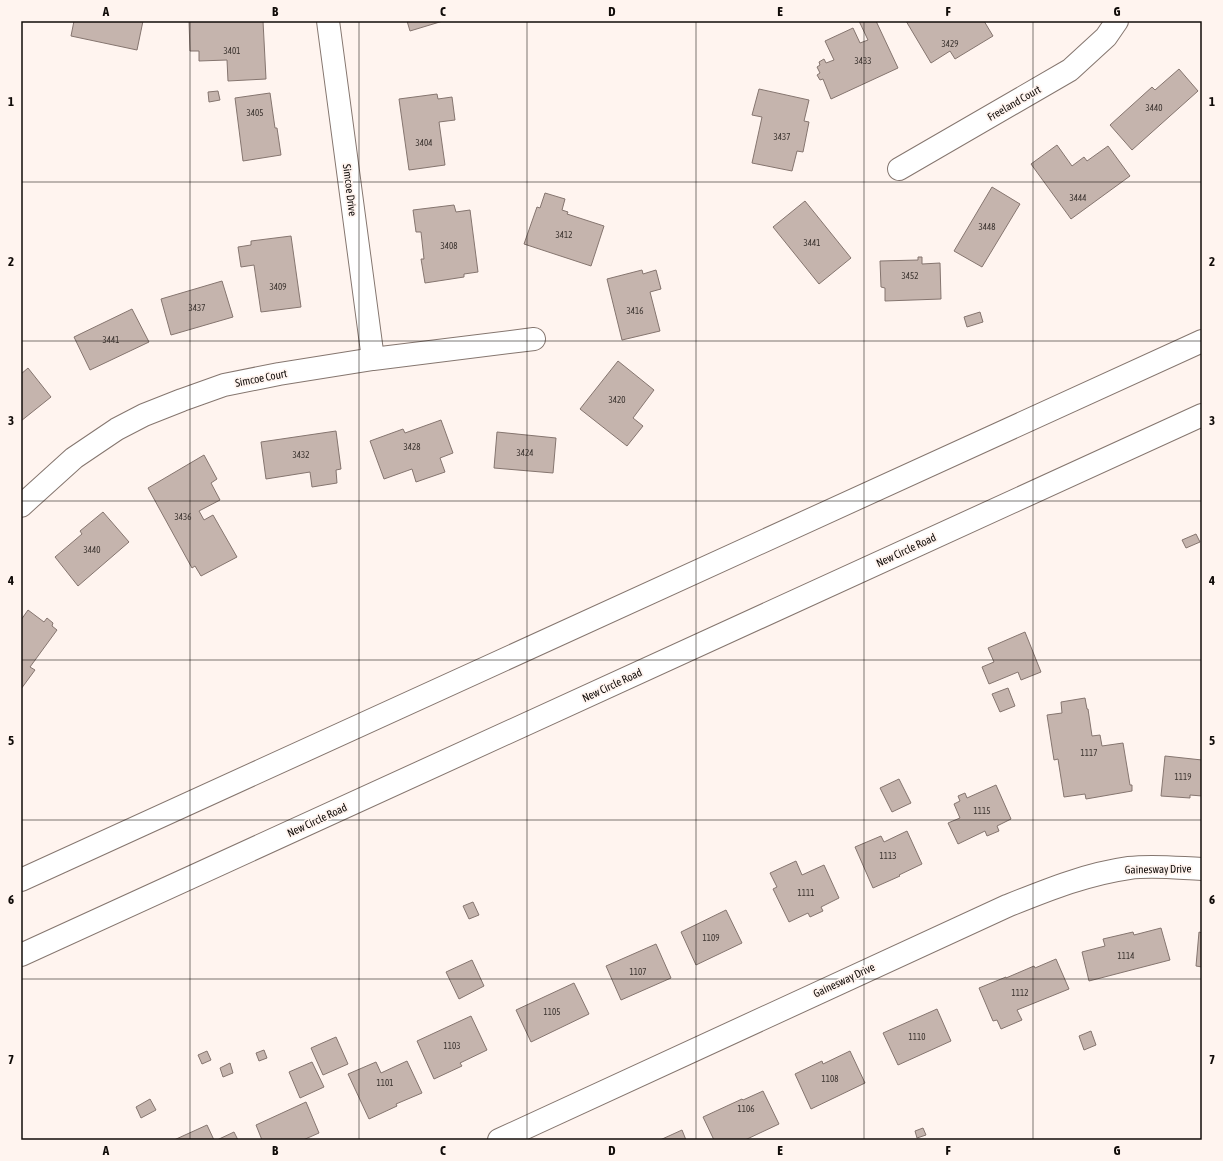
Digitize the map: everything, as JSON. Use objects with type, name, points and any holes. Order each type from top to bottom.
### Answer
[{"type":"main road","name":"Simcoe Drive","points":[[328,21],[372,359]]},
{"type":"main road","name":"Freeland Court","points":[[899,170],[1070,70],[1106,37],[1117,21]]},
{"type":"main road","name":"Simcoe Court","points":[[21,506],[74,458],[117,430],[144,415],[224,385],[372,359],[534,340]]},
{"type":"main road","points":[[21,880],[1202,341]]},
{"type":"main road","name":"New Circle Road","points":[[21,955],[1202,415]]},
{"type":"main road","name":"Gainesway Drive","points":[[499,1140],[1007,906],[1064,883],[1108,871],[1130,868],[1162,867],[1202,869]]},
{"type":"building","points":[[74,21],[143,21],[137,50],[71,36]]},
{"type":"building","points":[[189,21],[263,21],[266,79],[228,81],[227,60],[199,61],[199,51],[190,51]]},
{"type":"building","points":[[407,21],[443,21],[410,31]]},
{"type":"building","points":[[859,21],[876,21],[898,68],[831,99],[823,79],[820,80],[817,75],[820,73],[817,67],[820,65],[819,62],[824,59],[826,63],[834,60],[825,41],[853,28],[860,43],[868,40]]},
{"type":"building","points":[[906,21],[984,21],[993,36],[955,59],[950,51],[931,63]]},
{"type":"building","points":[[1179,69],[1198,91],[1132,150],[1110,125],[1152,87],[1155,90]]},
{"type":"building","points":[[759,89],[809,100],[804,121],[809,122],[803,152],[797,151],[792,171],[752,163],[762,117],[752,115]]},
{"type":"building","points":[[218,91],[220,100],[209,102],[208,92]]},
{"type":"building","points":[[270,93],[281,155],[243,161],[235,98]]},
{"type":"building","points":[[437,94],[438,99],[452,97],[455,120],[439,122],[445,165],[409,170],[399,99]]},
{"type":"building","points":[[1057,145],[1072,166],[1084,157],[1087,161],[1108,146],[1130,176],[1071,219],[1031,164]]},
{"type":"building","points":[[992,187],[1020,204],[982,267],[954,251]]},
{"type":"building","points":[[545,193],[565,199],[562,210],[568,212],[567,214],[604,226],[591,266],[524,244],[537,207],[540,208]]},
{"type":"building","points":[[805,201],[851,258],[819,284],[773,227]]},
{"type":"building","points":[[454,205],[456,212],[470,210],[478,272],[464,274],[464,277],[425,283],[421,259],[424,259],[421,232],[416,232],[413,210]]},
{"type":"building","points":[[291,236],[301,307],[261,312],[254,265],[241,267],[238,247],[251,245],[251,241]]},
{"type":"building","points":[[918,257],[922,257],[922,264],[940,263],[941,299],[885,301],[885,288],[881,287],[880,261],[918,260]]},
{"type":"building","points":[[642,270],[643,274],[656,270],[661,289],[650,292],[660,331],[622,340],[607,279]]},
{"type":"building","points":[[222,281],[233,317],[171,335],[161,299]]},
{"type":"building","points":[[132,309],[149,342],[90,370],[74,337]]},
{"type":"building","points":[[980,312],[983,322],[967,327],[964,317]]},
{"type":"building","points":[[618,361],[654,390],[633,418],[643,426],[627,446],[580,409]]},
{"type":"building","points":[[28,368],[51,397],[21,421],[21,374]]},
{"type":"building","points":[[441,420],[453,453],[440,458],[445,472],[416,482],[412,469],[384,479],[370,441],[403,429],[405,433]]},
{"type":"building","points":[[336,431],[341,469],[336,470],[337,483],[312,487],[310,472],[266,479],[261,442]]},
{"type":"building","points":[[497,432],[556,438],[553,473],[494,468]]},
{"type":"building","points":[[204,455],[217,479],[211,483],[220,500],[199,511],[204,520],[213,515],[237,557],[201,576],[195,566],[192,568],[148,488]]},
{"type":"building","points":[[103,512],[129,542],[78,586],[55,557],[82,534],[80,531]]},
{"type":"building","points":[[1196,534],[1200,542],[1186,548],[1182,540]]},
{"type":"building","points":[[28,610],[44,622],[47,618],[53,623],[52,626],[57,630],[30,667],[35,670],[21,689],[21,620]]},
{"type":"building","points":[[1025,632],[1041,672],[1021,680],[1018,672],[989,684],[982,667],[994,662],[988,648]]},
{"type":"building","points":[[1008,688],[1015,706],[1000,712],[992,694]]},
{"type":"building","points":[[1085,698],[1092,736],[1100,735],[1102,746],[1123,743],[1132,791],[1086,799],[1085,794],[1064,797],[1058,759],[1054,760],[1047,715],[1062,713],[1061,702]]},
{"type":"building","points":[[1165,756],[1202,760],[1202,796],[1190,795],[1190,798],[1161,796]]},
{"type":"building","points":[[899,779],[911,803],[892,812],[880,788]]},
{"type":"building","points":[[996,785],[1011,819],[997,826],[999,831],[987,836],[985,831],[958,844],[948,823],[960,818],[954,804],[960,801],[958,796],[965,793],[967,798]]},
{"type":"building","points":[[907,831],[922,864],[873,888],[855,847],[881,836],[884,842]]},
{"type":"building","points":[[796,861],[802,875],[824,865],[839,898],[821,907],[823,911],[810,917],[808,913],[789,922],[773,889],[777,887],[770,873]]},
{"type":"building","points":[[473,902],[479,915],[469,919],[463,906]]},
{"type":"building","points":[[726,910],[742,943],[696,965],[681,932]]},
{"type":"building","points":[[1161,928],[1170,960],[1089,981],[1082,952],[1105,946],[1103,939],[1133,932],[1134,935]]},
{"type":"building","points":[[1199,932],[1202,933],[1202,967],[1196,966]]},
{"type":"building","points":[[656,944],[671,978],[621,1000],[606,966]]},
{"type":"building","points":[[1056,959],[1069,989],[1017,1010],[1022,1020],[1001,1029],[997,1020],[993,1021],[979,988],[1034,966],[1035,968]]},
{"type":"building","points":[[472,960],[484,986],[459,999],[446,972]]},
{"type":"building","points":[[574,983],[589,1014],[531,1042],[516,1010]]},
{"type":"building","points":[[937,1009],[951,1041],[898,1065],[883,1033]]},
{"type":"building","points":[[471,1016],[487,1050],[460,1063],[462,1066],[434,1079],[417,1041]]},
{"type":"building","points":[[1091,1031],[1096,1045],[1084,1050],[1079,1036]]},
{"type":"building","points":[[336,1037],[348,1064],[323,1075],[311,1048]]},
{"type":"building","points":[[264,1050],[267,1058],[259,1061],[256,1053]]},
{"type":"building","points":[[207,1051],[211,1060],[202,1064],[198,1055]]},
{"type":"building","points":[[850,1051],[865,1083],[811,1109],[795,1074],[822,1061],[823,1064]]},
{"type":"building","points":[[407,1061],[422,1093],[396,1104],[397,1106],[369,1119],[348,1074],[376,1062],[381,1073]]},
{"type":"building","points":[[312,1062],[324,1087],[300,1098],[289,1072]]},
{"type":"building","points":[[230,1063],[233,1073],[223,1077],[220,1068]]},
{"type":"building","points":[[763,1091],[779,1124],[745,1140],[714,1140],[703,1117]]},
{"type":"building","points":[[150,1099],[156,1110],[141,1118],[136,1107]]},
{"type":"building","points":[[306,1102],[319,1133],[303,1140],[262,1140],[256,1125]]},
{"type":"building","points":[[207,1125],[214,1140],[174,1140]]},
{"type":"building","points":[[923,1128],[926,1135],[917,1138],[915,1131]]},
{"type":"building","points":[[682,1130],[686,1140],[660,1140]]},
{"type":"building","points":[[234,1132],[238,1140],[217,1140]]}]
